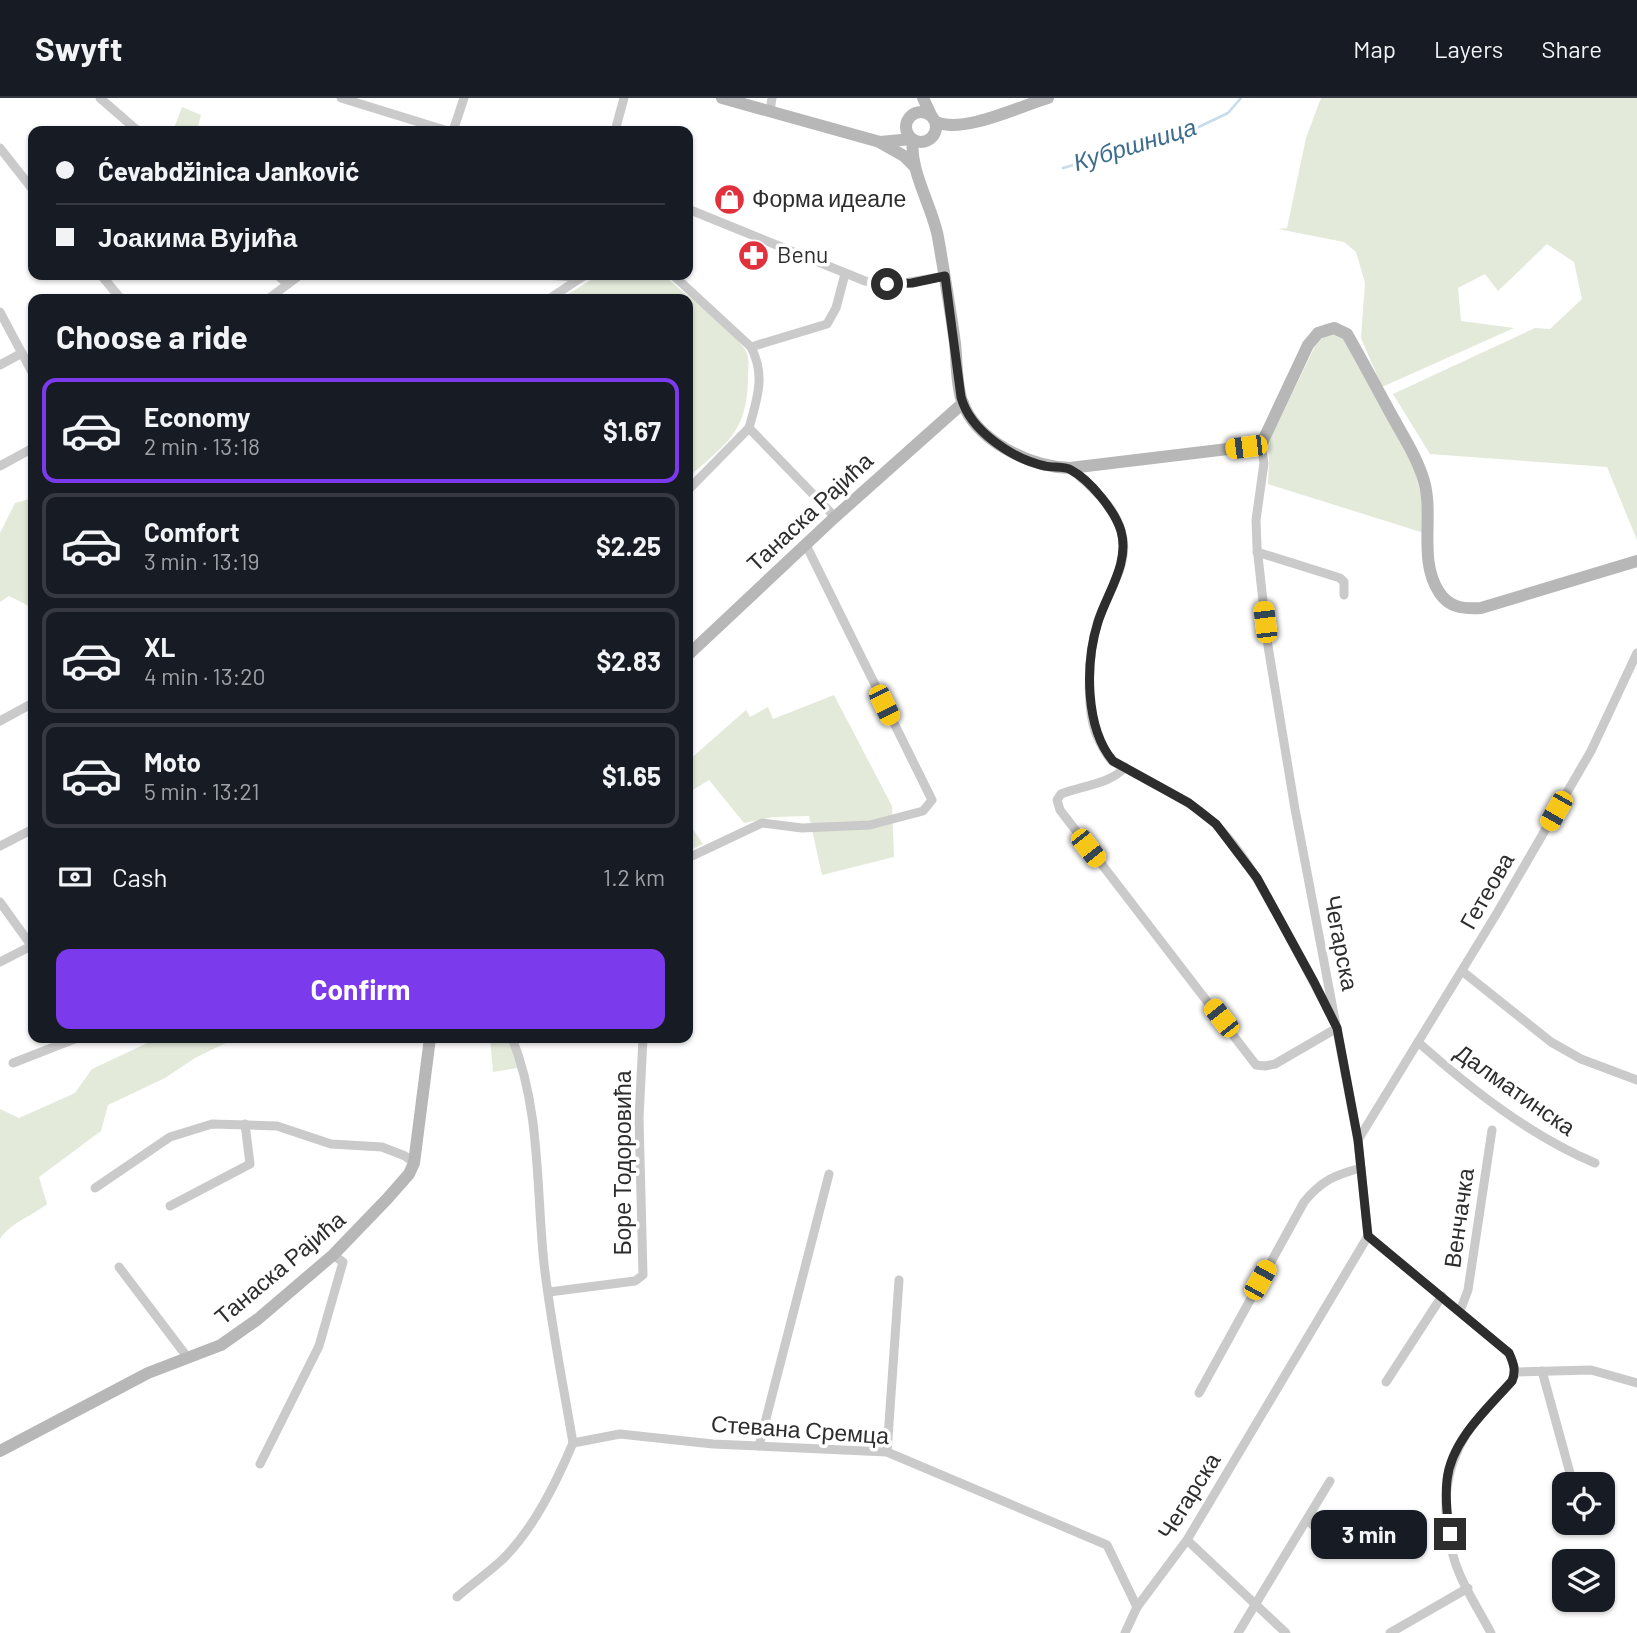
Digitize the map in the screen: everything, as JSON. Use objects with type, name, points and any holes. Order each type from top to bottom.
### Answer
[{"type":"street","points":[[100,98],[132,126]]},
{"type":"street","points":[[341,98],[432,126]]},
{"type":"street","points":[[455,126],[464,98]]},
{"type":"street","points":[[616,126],[624,98]]},
{"type":"street","points":[[722,98],[880,142],[904,156],[916,169],[936,228],[963,403],[985,433],[1010,452],[1046,466],[1070,468],[1261,445],[1308,345],[1318,333],[1334,328],[1347,334],[1415,457],[1427,498],[1429,558],[1433,580],[1439,593],[1449,603],[1466,609],[1481,608],[1637,561]]},
{"type":"street","points":[[770,111],[772,98]]},
{"type":"street","points":[[915,98],[908,122],[908,135],[920,140]]},
{"type":"street","points":[[920,140],[936,131],[934,119],[923,98]]},
{"type":"street","points":[[880,142],[920,140],[1048,98]]},
{"type":"street","points":[[880,142],[894,138],[908,122],[922,112],[948,125],[973,122]]},
{"type":"street","points":[[916,169],[920,140]]},
{"type":"street","points":[[0,148],[28,184]]},
{"type":"street","points":[[693,211],[845,274],[887,284],[912,283],[945,276]]},
{"type":"street","points":[[751,347],[827,324],[836,308],[845,274]]},
{"type":"street","points":[[105,280],[117,294]]},
{"type":"street","points":[[283,280],[288,284]]},
{"type":"street","points":[[275,294],[293,280]]},
{"type":"street","points":[[556,294],[577,280]]},
{"type":"street","points":[[678,280],[751,347],[757,359],[760,381],[749,428],[693,485]]},
{"type":"street","points":[[0,312],[28,364]]},
{"type":"street","points":[[0,365],[22,353]]},
{"type":"street","name":"Танаска Рајића","points":[[693,649],[963,403]]},
{"type":"street","points":[[749,428],[835,517]]},
{"type":"street","name":"Чегарска","points":[[1125,1633],[1138,1607],[1186,1540],[1368,1236],[1358,1140],[1278,711],[1257,552],[1256,520],[1264,463],[1261,445]]},
{"type":"street","points":[[0,466],[28,450]]},
{"type":"street","points":[[1070,468],[1102,497],[1117,521],[1123,541],[1119,572],[1097,623],[1091,652],[1091,710],[1096,732],[1105,752],[1113,761],[1125,767],[1189,803],[1216,824],[1257,878],[1337,1028],[1275,1064],[1256,1065],[1060,810],[1057,800],[1061,794],[1105,780],[1119,774],[1125,767]]},
{"type":"street","points":[[693,856],[762,823],[802,828],[870,825],[923,811],[932,800],[806,545]]},
{"type":"street","points":[[1257,552],[1340,578],[1345,582],[1344,595]]},
{"type":"street","name":"Гетеова","points":[[1358,1140],[1462,971],[1591,751],[1637,653]]},
{"type":"street","points":[[0,721],[28,706]]},
{"type":"street","points":[[0,846],[28,832]]},
{"type":"street","points":[[0,902],[28,939]]},
{"type":"street","points":[[0,962],[28,948]]},
{"type":"street","points":[[1462,971],[1550,1042],[1581,1059],[1637,1080]]},
{"type":"street","name":"Далматинска","points":[[1418,1042],[1516,1119],[1552,1142],[1595,1163]]},
{"type":"street","points":[[13,1063],[64,1043]]},
{"type":"street","name":"Танаска Рајића","points":[[0,1451],[148,1374],[221,1345],[258,1319],[333,1255],[387,1199],[409,1174],[414,1163],[429,1043]]},
{"type":"street","points":[[457,1597],[505,1557],[532,1521],[573,1443],[549,1292],[539,1207],[537,1143],[521,1061],[514,1043]]},
{"type":"street","name":"Боре Тодоровића","points":[[549,1292],[635,1281],[643,1275],[639,1132],[643,1043]]},
{"type":"street","points":[[95,1188],[170,1138],[212,1124],[277,1126],[331,1144],[382,1147],[405,1156],[414,1163]]},
{"type":"street","points":[[170,1206],[250,1164],[244,1124]]},
{"type":"street","name":"Венчачка","points":[[1460,1311],[1468,1290],[1492,1130]]},
{"type":"street","points":[[1199,1393],[1304,1202],[1318,1185],[1340,1174],[1361,1168]]},
{"type":"street","points":[[759,1446],[829,1174]]},
{"type":"street","points":[[1368,1236],[1509,1353],[1516,1372],[1512,1381],[1472,1425],[1456,1452],[1447,1478],[1446,1512],[1453,1556],[1491,1633]]},
{"type":"street","points":[[260,1464],[319,1346],[343,1262],[333,1255]]},
{"type":"street","points":[[119,1267],[188,1358]]},
{"type":"street","points":[[887,1452],[898,1280]]},
{"type":"street","name":"Венчачка","points":[[1386,1382],[1441,1296]]},
{"type":"street","points":[[1516,1372],[1591,1370],[1637,1383]]},
{"type":"street","points":[[1542,1371],[1570,1472]]},
{"type":"street","name":"Стевана Сремца","points":[[573,1443],[620,1434],[713,1444],[887,1452],[1107,1545],[1138,1607]]},
{"type":"street","points":[[1238,1633],[1330,1482]]},
{"type":"street","points":[[1307,1520],[1346,1553]]},
{"type":"street","points":[[1186,1540],[1286,1633]]},
{"type":"street","points":[[1390,1633],[1468,1588]]},
{"type":"green space","points":[[1321,98],[1637,98],[1637,540],[1607,467],[1430,454],[1393,394],[1535,328],[1550,329],[1582,299],[1574,262],[1547,244],[1498,291],[1485,274],[1458,288],[1461,321],[1514,328],[1382,387],[1361,338],[1365,283],[1356,252],[1344,242],[1278,229],[1287,228],[1306,138]]},
{"type":"green space","points":[[182,107],[201,115],[198,126],[175,126]]},
{"type":"green space","points":[[591,280],[669,280],[686,294],[568,294]]},
{"type":"green space","points":[[693,300],[739,342],[748,357],[744,412],[739,425],[723,446],[693,473]]},
{"type":"green space","points":[[1339,334],[1348,342],[1412,459],[1421,495],[1424,533],[1268,484],[1270,439],[1319,338]]},
{"type":"green space","points":[[28,499],[28,606],[9,596],[0,602],[0,533],[15,503]]},
{"type":"green space","points":[[834,695],[892,806],[894,857],[822,875],[809,816],[773,817],[744,823],[709,780],[693,790],[693,757],[746,710],[750,717],[768,707],[773,719]]},
{"type":"green space","points":[[693,829],[703,844],[693,849]]},
{"type":"green space","points":[[147,1043],[226,1043],[195,1058],[165,1078],[108,1105],[101,1131],[39,1177],[47,1204],[15,1224],[0,1239],[0,1109],[19,1118],[75,1093],[92,1069]]},
{"type":"green space","points":[[490,1043],[509,1043],[518,1068],[493,1072]]},
{"type":"waterway","name":"Кубршница","points":[[1063,168],[1186,133],[1228,113],[1241,98]]},
{"type":"place","name":"Форма идеале","points":[[729,199]]},
{"type":"place","name":"Benu","points":[[754,255]]},
{"type":"route","points":[[887,284],[912,283],[945,276],[961,397],[976,423],[1001,446],[1021,458],[1046,466],[1070,468],[1102,497],[1114,515],[1123,541],[1119,572],[1097,623],[1091,652],[1091,710],[1096,732],[1105,752],[1113,761],[1189,803],[1216,824],[1247,863],[1337,1028],[1358,1140],[1368,1236],[1509,1353],[1516,1372],[1512,1381],[1472,1425],[1456,1452],[1447,1478],[1446,1512],[1450,1534]]}]
